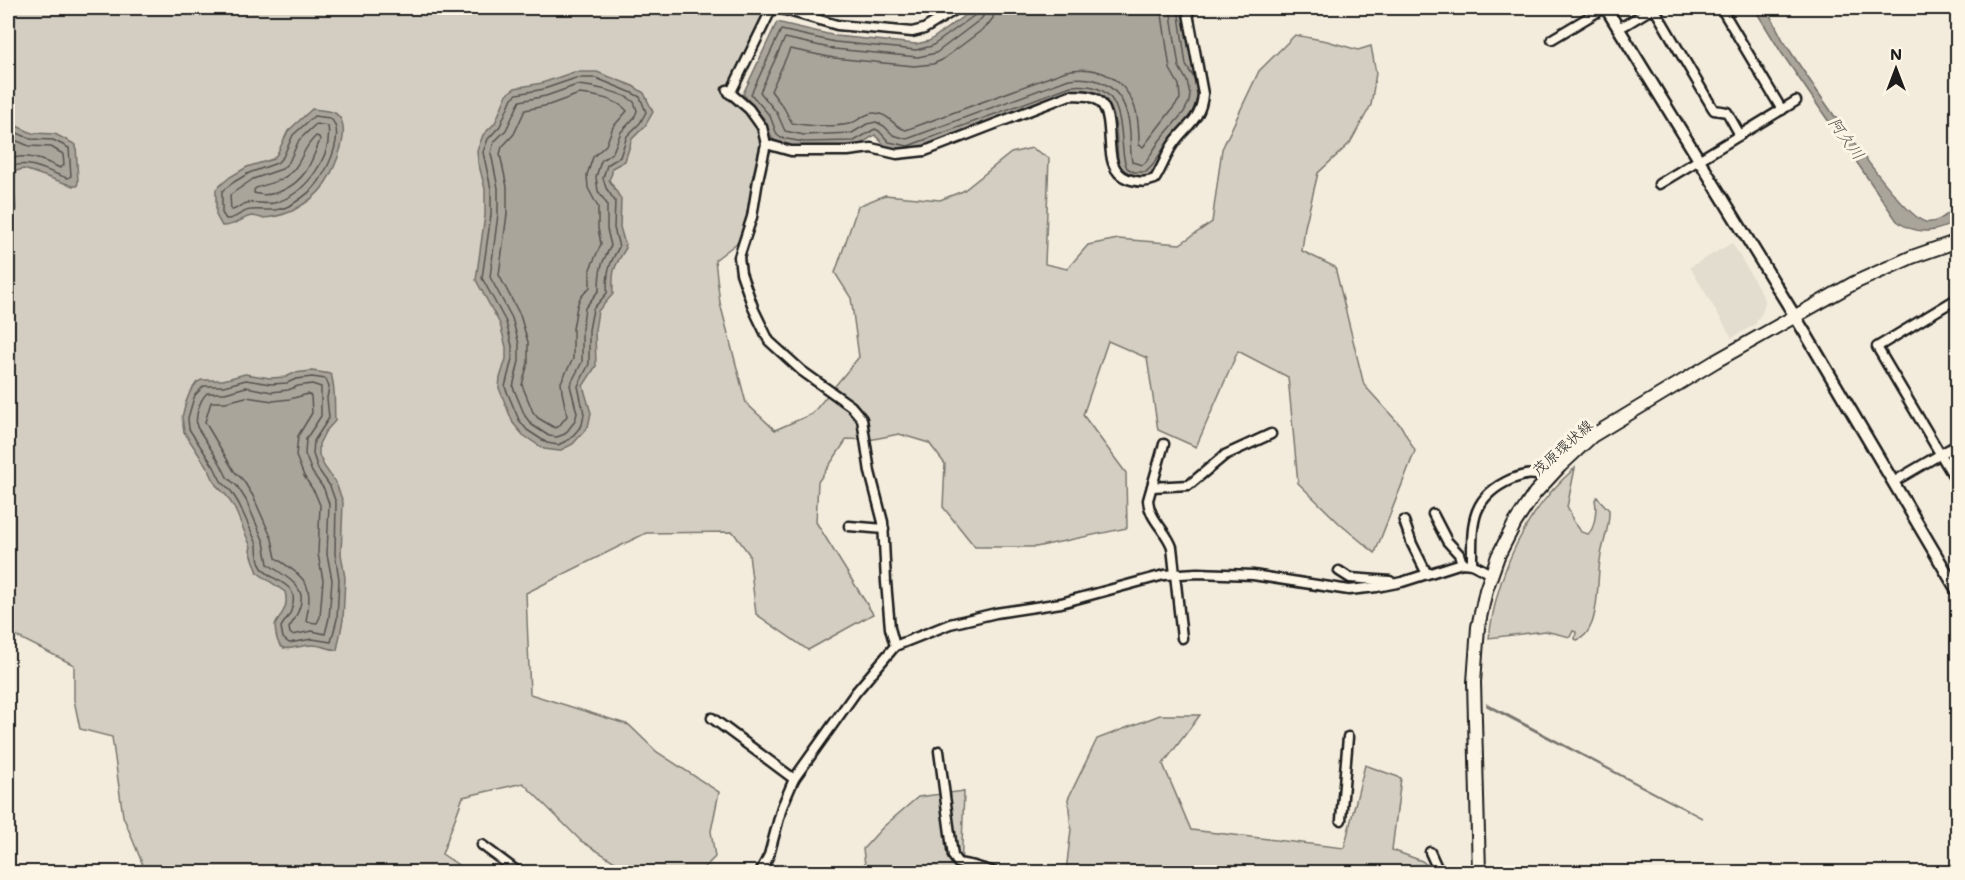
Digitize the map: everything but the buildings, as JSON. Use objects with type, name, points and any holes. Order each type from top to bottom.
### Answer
[{"type":"main road","name":"茂原環状線","points":[[1479,873],[1474,664],[1478,627],[1491,574],[1515,523],[1547,479],[1592,436],[1716,361],[1875,273],[1958,241]]},
{"type":"street","points":[[895,646],[890,628],[882,511],[870,472],[862,419],[851,406],[801,371],[769,340],[754,310],[741,273],[739,257],[752,217],[766,144],[762,127],[749,109],[728,92],[772,8],[837,25],[912,32],[924,29],[958,8]]},
{"type":"street","points":[[766,144],[791,151],[848,151],[871,148],[897,154],[926,151],[1070,96],[1090,96],[1100,102],[1107,114],[1113,164],[1120,176],[1137,182],[1148,182],[1155,179],[1171,148],[1202,107],[1203,94],[1186,8]]},
{"type":"street","points":[[1552,39],[1605,8],[1794,317],[1958,592]]},
{"type":"street","points":[[1617,27],[1625,25],[1654,8],[1714,110],[1727,112],[1740,135]]},
{"type":"street","points":[[1721,8],[1782,110]]},
{"type":"street","points":[[1659,184],[1796,101]]},
{"type":"street","points":[[1958,298],[1877,347],[1958,484]]},
{"type":"street","points":[[1152,487],[1189,486],[1225,455],[1271,434]]},
{"type":"street","points":[[1164,444],[1148,500],[1149,508],[1170,541],[1182,638]]},
{"type":"street","points":[[1893,482],[1958,444]]},
{"type":"street","points":[[1472,564],[1473,521],[1486,495],[1527,473],[1538,474],[1547,479]]},
{"type":"street","points":[[1433,514],[1447,541],[1459,554],[1462,562]]},
{"type":"street","points":[[1404,521],[1412,544],[1427,574]]},
{"type":"street","points":[[849,526],[884,529]]},
{"type":"street","points":[[760,873],[769,855],[782,807],[794,779],[856,692],[895,646],[950,624],[996,613],[1061,603],[1164,575],[1252,575],[1349,590],[1402,582],[1462,562],[1472,564],[1491,574]]},
{"type":"street","points":[[1339,571],[1350,578],[1402,582]]},
{"type":"street","points":[[712,718],[794,779]]},
{"type":"street","points":[[1341,820],[1348,737]]},
{"type":"street","points":[[939,751],[953,856],[958,863],[994,873]]},
{"type":"street","points":[[482,845],[518,873]]},
{"type":"street","points":[[1430,852],[1440,873]]},
{"type":"shaded area","points":[[8,8],[754,8],[764,13],[724,95],[752,119],[761,131],[763,145],[753,201],[742,239],[715,260],[720,303],[746,403],[775,430],[812,414],[859,357],[851,298],[835,273],[858,206],[885,195],[940,200],[963,191],[1011,153],[1032,148],[1049,158],[1045,264],[1067,269],[1088,245],[1118,239],[1180,244],[1212,222],[1222,149],[1259,71],[1295,35],[1358,50],[1371,46],[1376,73],[1371,105],[1350,143],[1318,173],[1305,227],[1302,251],[1335,267],[1364,385],[1401,426],[1415,451],[1375,553],[1341,525],[1298,483],[1288,377],[1238,351],[1196,447],[1158,430],[1147,358],[1108,341],[1083,415],[1126,473],[1127,528],[1036,547],[975,547],[943,507],[945,464],[929,443],[899,434],[869,440],[847,439],[818,482],[816,522],[873,614],[808,650],[756,614],[749,554],[733,532],[646,533],[526,593],[530,694],[629,725],[657,752],[719,792],[711,831],[715,857],[700,872],[631,872],[581,841],[523,783],[463,797],[442,854],[469,872],[148,872],[145,870],[123,816],[112,737],[80,729],[74,700],[74,665],[8,630]]},
{"type":"shaded area","points":[[1732,243],[1765,302],[1757,323],[1732,338],[1690,267]]},
{"type":"shaded area","points":[[1575,468],[1567,507],[1581,532],[1588,534],[1592,528],[1597,497],[1609,510],[1600,561],[1596,608],[1590,629],[1577,640],[1575,639],[1576,632],[1573,631],[1570,637],[1545,631],[1489,638],[1499,590],[1516,545],[1542,504]]},
{"type":"shaded area","points":[[1487,704],[1702,818],[1487,706]]},
{"type":"shaded area","points":[[1160,715],[1200,715],[1163,764],[1191,830],[1344,848],[1365,765],[1401,778],[1392,850],[1422,861],[1435,872],[1066,872],[1071,829],[1068,799],[1097,739]]},
{"type":"shaded area","points":[[964,791],[961,872],[866,872],[863,849],[883,827],[918,797]]},
{"type":"water","points":[[975,8],[1183,8],[1192,64],[1200,76],[1202,107],[1157,170],[1150,177],[1142,179],[1129,175],[1119,168],[1114,115],[1109,105],[1090,93],[1073,92],[909,153],[886,147],[875,135],[856,147],[803,148],[779,143],[772,138],[765,120],[743,94],[777,22],[836,36],[916,44],[929,41]]},
{"type":"water","name":"阿久川","points":[[1754,8],[1766,8],[1783,40],[1809,80],[1874,170],[1913,214],[1930,222],[1939,220],[1957,206],[1957,220],[1943,228],[1927,231],[1912,229],[1897,221],[1781,52]]},
{"type":"water","points":[[574,72],[597,72],[633,86],[644,93],[653,112],[645,126],[632,139],[625,161],[612,168],[609,180],[621,199],[620,227],[626,248],[614,270],[613,294],[598,311],[595,330],[596,366],[583,386],[591,413],[588,427],[573,444],[559,451],[544,449],[523,435],[513,423],[499,388],[506,359],[506,347],[500,324],[476,280],[485,215],[485,189],[477,151],[483,135],[495,123],[507,94],[515,88],[542,83]]},
{"type":"water","points":[[312,109],[335,113],[341,119],[343,128],[341,148],[321,189],[305,203],[288,212],[261,218],[252,216],[232,225],[222,226],[216,215],[216,189],[247,167],[273,159],[288,131]]},
{"type":"water","points":[[8,122],[32,133],[55,134],[76,145],[78,182],[77,186],[73,186],[24,169],[16,171],[13,185],[15,213],[8,223]]},
{"type":"water","points":[[312,371],[331,374],[334,391],[335,421],[325,432],[319,444],[319,455],[336,483],[343,502],[341,554],[345,578],[343,620],[337,650],[313,645],[286,648],[279,643],[275,625],[285,606],[285,592],[258,573],[251,547],[234,507],[216,485],[184,432],[182,417],[190,392],[197,382],[202,380],[223,380],[245,374],[270,378],[286,377],[294,373]]}]
